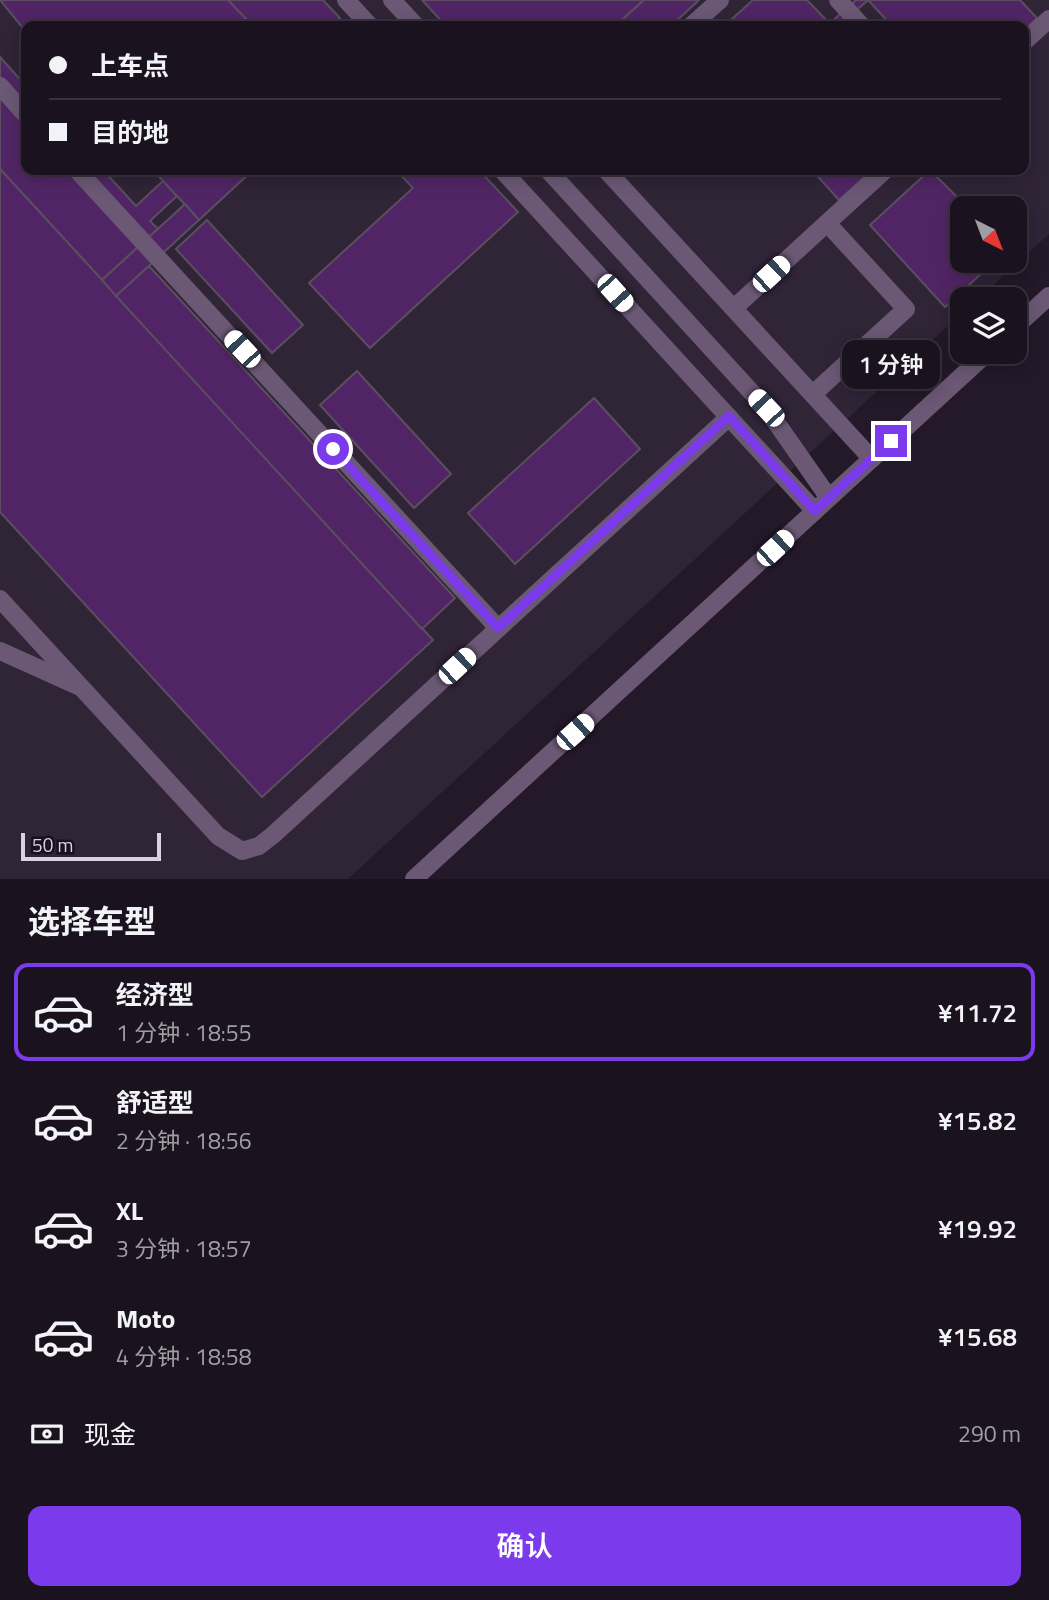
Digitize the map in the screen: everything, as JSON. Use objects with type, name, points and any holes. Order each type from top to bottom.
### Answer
[{"type":"street","points":[[346,0],[365,21]]},
{"type":"street","points":[[392,0],[411,21]]},
{"type":"street","points":[[697,21],[720,0]]},
{"type":"street","points":[[838,0],[857,21]]},
{"type":"street","points":[[1029,37],[1049,19]]},
{"type":"street","points":[[0,86],[21,109]]},
{"type":"street","points":[[82,175],[498,628]]},
{"type":"street","points":[[507,175],[815,511]]},
{"type":"street","points":[[553,175],[766,408],[829,498]]},
{"type":"street","points":[[611,175],[872,459]]},
{"type":"street","points":[[734,308],[880,175]]},
{"type":"street","points":[[813,394],[905,309],[827,223]]},
{"type":"street","points":[[1027,316],[1049,296]]},
{"type":"street","points":[[414,879],[975,364]]},
{"type":"street","points":[[0,599],[218,836],[242,851],[259,846],[273,835],[729,416]]},
{"type":"street","points":[[0,651],[29,667],[81,687]]},
{"type":"shaded area","points":[[0,0],[1049,0],[1049,234],[1027,254],[1027,196],[950,196],[950,273],[1006,273],[991,287],[950,287],[950,324],[348,879],[0,879]]},
{"type":"building","points":[[0,0],[228,0],[248,21],[21,21],[21,26]]},
{"type":"building","points":[[228,0],[323,0],[340,18],[337,21],[248,21]]},
{"type":"building","points":[[422,0],[644,0],[621,21],[441,21]]},
{"type":"building","points":[[644,0],[699,0],[676,21],[621,21]]},
{"type":"building","points":[[753,0],[807,0],[827,21],[730,21]]},
{"type":"building","points":[[856,0],[868,0],[845,21],[832,21]]},
{"type":"building","points":[[868,0],[1020,0],[1037,18],[1029,26],[1029,21],[887,21]]},
{"type":"building","points":[[0,57],[21,80],[21,175],[108,175],[136,206],[163,181],[177,196],[150,221],[158,229],[102,280],[0,169]]},
{"type":"building","points":[[0,169],[433,640],[262,797],[0,512]]},
{"type":"building","points":[[158,175],[248,175],[199,220]]},
{"type":"building","points":[[401,175],[484,175],[518,212],[370,348],[309,283],[413,188]]},
{"type":"building","points":[[816,175],[866,175],[839,200]]},
{"type":"building","points":[[925,175],[935,175],[956,196],[950,196],[950,273],[982,273],[967,287],[950,287],[950,302],[945,307],[870,225]]},
{"type":"building","points":[[185,204],[199,220],[116,296],[102,280]]},
{"type":"building","points":[[207,220],[303,325],[272,353],[176,249]]},
{"type":"building","points":[[149,266],[455,598],[422,629],[116,296]]},
{"type":"building","points":[[357,371],[451,474],[414,508],[320,405]]},
{"type":"building","points":[[594,398],[640,449],[515,564],[468,513]]},
{"type":"route","points":[[333,449],[498,628],[729,416],[815,511],[891,441]]}]
